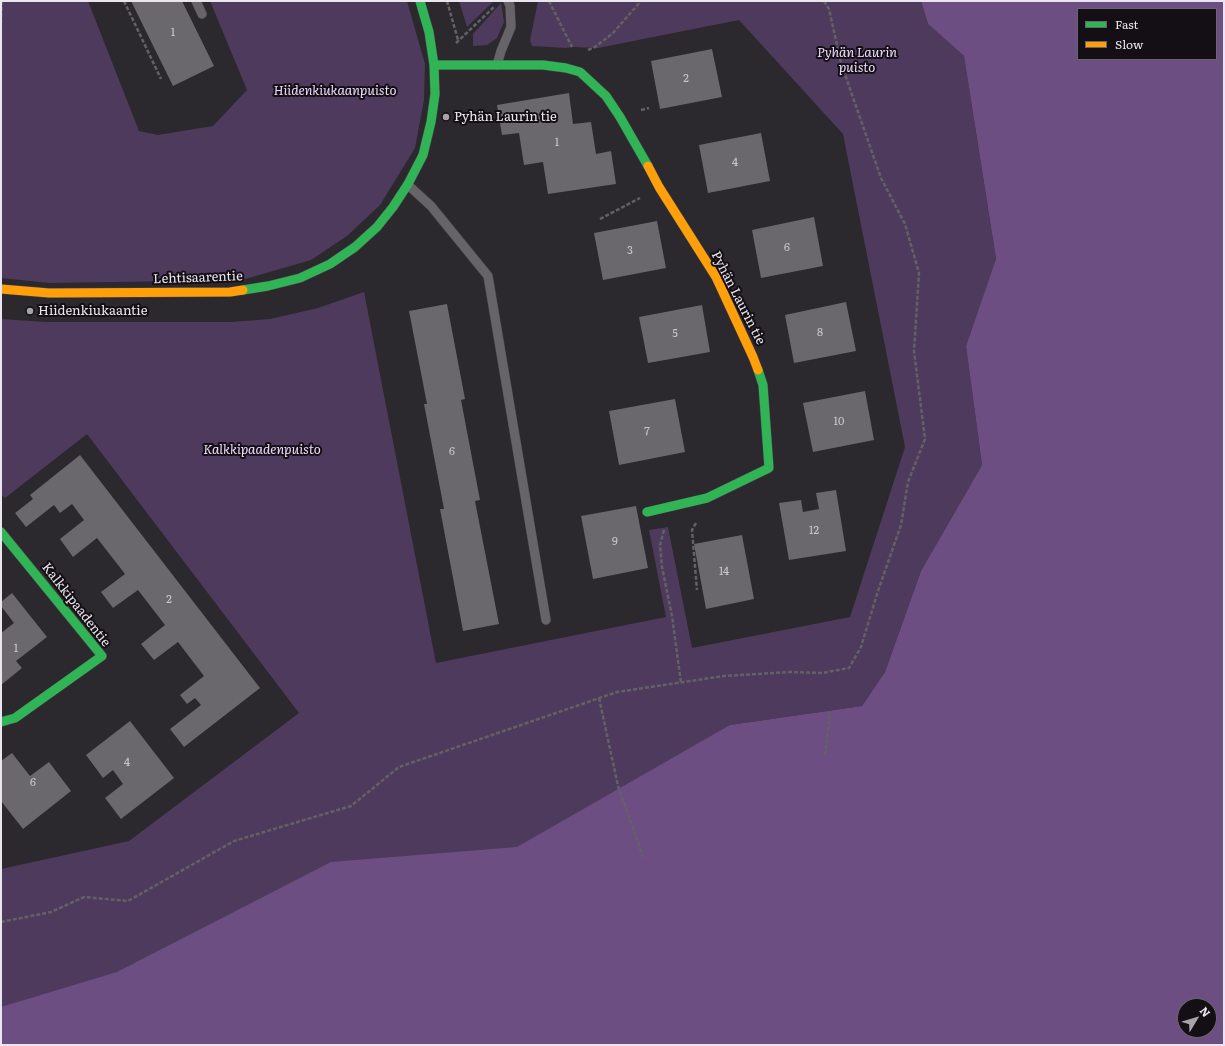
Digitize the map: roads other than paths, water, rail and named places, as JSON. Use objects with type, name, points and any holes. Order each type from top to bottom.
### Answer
[{"type":"street","name":"Lehtisaarentie","points":[[1,289],[49,293],[230,292],[268,286],[300,278],[330,264],[355,247],[377,226],[392,207],[408,184],[423,155],[431,122],[434,94],[434,64],[429,32],[420,1]]},
{"type":"street","name":"Pyhän Laurin tie","points":[[434,64],[543,65],[566,68],[580,72],[606,96],[620,117],[659,188],[716,277],[753,357],[762,385],[769,468],[707,498],[647,512]]},
{"type":"street","name":"Kalkkipaadentie","points":[[1,532],[102,656],[15,718],[1,722]]},
{"type":"lane","points":[[196,1],[202,14]]},
{"type":"lane","points":[[497,65],[511,27],[510,6],[503,2]]},
{"type":"lane","points":[[408,184],[432,206],[488,276],[546,620]]},
{"type":"place","name":"Pyhän Laurin tie","points":[[446,117]]},
{"type":"place","name":"Hiidenkiukaantie","points":[[30,311]]},
{"type":"park label","name":"Pyhän Laurin puisto","points":[[857,60]]},
{"type":"park label","name":"Hiidenkiukaanpuisto","points":[[335,91]]},
{"type":"park label","name":"Kalkkipaadenpuisto","points":[[262,450]]}]
